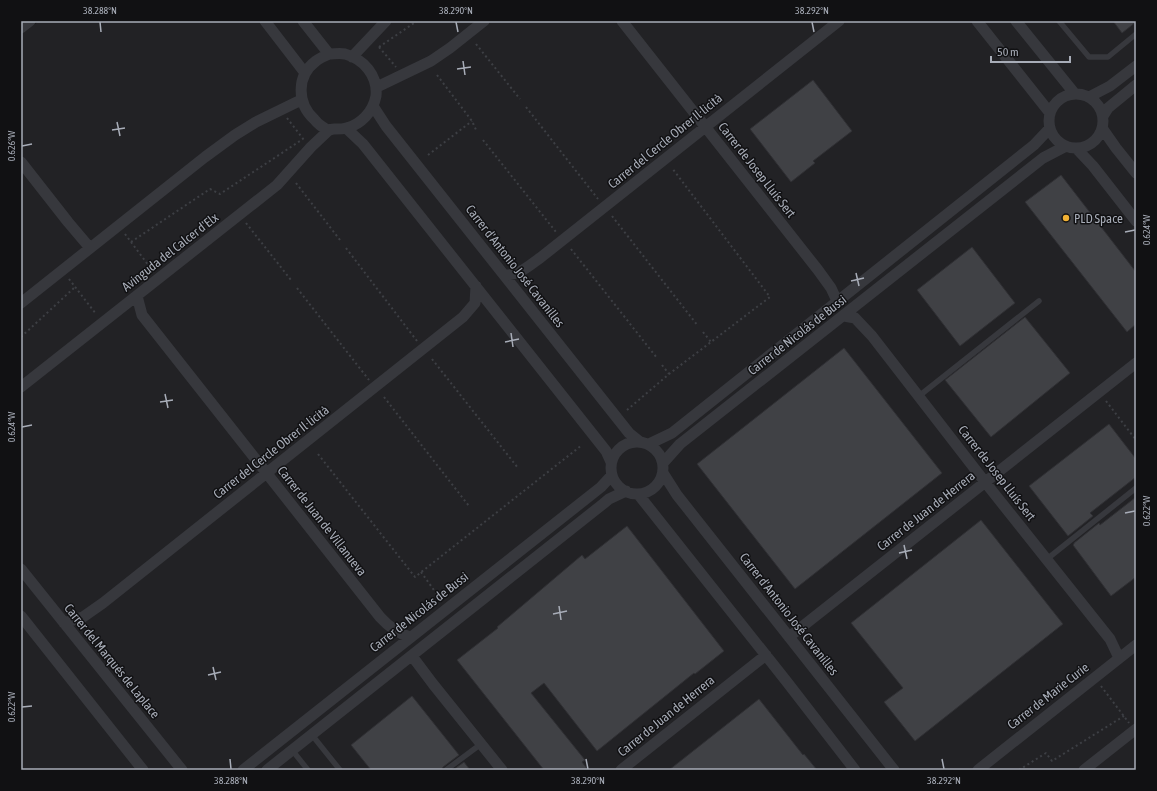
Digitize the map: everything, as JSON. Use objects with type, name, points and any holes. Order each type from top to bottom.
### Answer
[{"type":"street","points":[[21,28],[30,21]]},
{"type":"street","points":[[265,21],[305,73]]},
{"type":"street","points":[[303,21],[329,54]]},
{"type":"street","points":[[352,57],[386,21]]},
{"type":"street","points":[[377,87],[431,61],[484,21]]},
{"type":"street","name":"Carrer de Josep Lluís Sert","points":[[622,21],[818,270],[831,288],[837,301]]},
{"type":"street","name":"Carrer del Cercle Obrer Il·licità","points":[[504,275],[512,275],[526,268],[589,220],[839,21]]},
{"type":"street","points":[[977,21],[1050,113]]},
{"type":"street","points":[[1016,21],[1075,94]]},
{"type":"street","points":[[329,54],[343,54],[361,61],[369,69],[377,87],[373,106],[361,122],[346,128],[329,130],[317,123],[308,114],[301,100],[301,87],[305,73],[316,61],[329,54]]},
{"type":"street","points":[[1089,97],[1110,86],[1136,66]]},
{"type":"street","points":[[1103,116],[1108,108],[1136,85]]},
{"type":"street","points":[[1075,94],[1089,97],[1099,106],[1103,116],[1102,128],[1098,136],[1091,144],[1081,148],[1071,147],[1061,143],[1054,136],[1050,128],[1050,113],[1054,105],[1061,98],[1075,94]]},
{"type":"street","points":[[21,303],[205,157],[235,135],[256,122],[301,100]]},
{"type":"street","name":"Carrer d'Antonio José Cavanilles","points":[[373,106],[386,126],[629,433],[644,443]]},
{"type":"street","points":[[346,128],[363,144],[476,286],[606,451],[611,462]]},
{"type":"street","name":"Carrer de Nicolás de Bussi","points":[[644,443],[672,433],[1034,145],[1050,128]]},
{"type":"street","points":[[1102,128],[1136,173]]},
{"type":"street","name":"Avinguda del Calcer d'Elx","points":[[21,387],[277,185],[310,147],[329,130]]},
{"type":"street","points":[[1071,147],[1093,166],[1136,221]]},
{"type":"street","name":"Carrer de Nicolás de Bussi","points":[[663,468],[680,444],[1043,158],[1071,147]]},
{"type":"street","points":[[21,162],[90,248]]},
{"type":"street","name":"Carrer del Cercle Obrer Il·licità","points":[[64,623],[83,617],[103,603],[463,318],[475,303],[476,286]]},
{"type":"street","name":"Carrer de Juan de Villanueva","points":[[137,296],[142,315],[388,627],[400,634],[410,637]]},
{"type":"street","name":"Carrer de Josep Lluís Sert","points":[[844,316],[855,318],[872,336],[985,482],[1110,638],[1120,658]]},
{"type":"street","name":"Carrer de Juan de Herrera","points":[[789,637],[1136,363]]},
{"type":"street","points":[[632,441],[644,443],[652,446],[659,453],[663,468],[659,483],[653,489],[642,494],[632,494],[622,490],[615,483],[611,472],[611,462],[615,452],[622,446],[632,441]]},
{"type":"street","name":"Carrer d'Antonio José Cavanilles","points":[[663,468],[677,495],[894,770]]},
{"type":"street","name":"Carrer de Nicolás de Bussi","points":[[242,770],[601,487],[612,475]]},
{"type":"street","points":[[267,770],[609,500],[626,491]]},
{"type":"street","points":[[638,494],[766,654],[855,770]]},
{"type":"street","name":"Carrer del Marqués de Laplace","points":[[21,569],[182,770]]},
{"type":"street","points":[[21,616],[143,770]]},
{"type":"street","name":"Carrer de Marie Curie","points":[[978,770],[1136,645]]},
{"type":"street","name":"Carrer de Juan de Herrera","points":[[621,770],[766,654]]},
{"type":"street","points":[[412,656],[502,770]]},
{"type":"street","points":[[1084,770],[1133,727]]},
{"type":"lane","points":[[1059,21],[1089,57],[1108,57],[1136,34]]},
{"type":"lane","points":[[919,396],[1039,301]]},
{"type":"lane","points":[[1046,559],[1136,488]]},
{"type":"lane","points":[[312,735],[340,770]]},
{"type":"lane","points":[[446,770],[481,744]]},
{"type":"lane","points":[[292,750],[308,770]]},
{"type":"path","points":[[379,47],[418,21]]},
{"type":"path","points":[[375,42],[398,70]]},
{"type":"path","points":[[476,44],[520,99]]},
{"type":"path","points":[[437,75],[472,121],[477,132]]},
{"type":"path","points":[[526,107],[598,199]]},
{"type":"path","points":[[284,114],[306,143]]},
{"type":"path","points":[[428,155],[472,121]]},
{"type":"path","points":[[131,242],[210,189],[220,194],[303,139]]},
{"type":"path","points":[[483,140],[556,232]]},
{"type":"path","points":[[627,410],[669,374],[770,297],[672,168]]},
{"type":"path","points":[[296,183],[340,240]]},
{"type":"path","points":[[612,216],[698,326]]},
{"type":"path","points":[[246,222],[291,280]]},
{"type":"path","points":[[123,231],[155,274]]},
{"type":"path","points":[[346,248],[418,341]]},
{"type":"path","points":[[571,249],[657,358]]},
{"type":"path","points":[[69,279],[96,314]]},
{"type":"path","points":[[21,337],[75,287]]},
{"type":"path","points":[[297,288],[370,380]]},
{"type":"path","points":[[703,332],[711,342]]},
{"type":"path","points":[[432,359],[518,468]]},
{"type":"path","points":[[662,365],[669,374]]},
{"type":"path","points":[[384,397],[469,506]]},
{"type":"path","points":[[1106,401],[1136,440]]},
{"type":"path","points":[[318,454],[415,577],[582,445]]},
{"type":"path","points":[[420,572],[441,600]]},
{"type":"path","points":[[1098,682],[1133,727]]},
{"type":"path","points":[[1020,770],[1046,753],[1052,761],[1124,716]]},
{"type":"shaded area","points":[[39,21],[1136,21],[1136,770],[21,770],[21,34]]},
{"type":"building","points":[[1113,21],[1136,21],[1136,22],[1122,33]]},
{"type":"building","points":[[813,80],[852,131],[813,161],[815,163],[791,182],[750,129]]},
{"type":"building","points":[[1061,175],[1136,272],[1136,324],[1127,332],[1025,202]]},
{"type":"building","points":[[972,247],[1015,303],[960,346],[917,290]]},
{"type":"building","points":[[1025,317],[1070,373],[991,437],[945,380]]},
{"type":"building","points":[[844,348],[942,473],[795,589],[697,464]]},
{"type":"building","points":[[1109,424],[1136,459],[1136,477],[1090,513],[1093,516],[1068,536],[1029,486]]},
{"type":"building","points":[[1136,497],[1136,577],[1111,596],[1073,545],[1099,523],[1100,525]]},
{"type":"building","points":[[981,520],[1063,624],[915,741],[884,702],[903,688],[851,623]]},
{"type":"building","points":[[627,526],[724,651],[695,674],[694,673],[597,751],[544,683],[531,693],[585,760],[582,762],[588,770],[544,770],[457,660],[498,628],[497,627],[582,555],[585,559]]},
{"type":"building","points":[[412,696],[459,755],[443,767],[442,770],[371,770],[351,745]]},
{"type":"building","points":[[759,699],[803,755],[804,754],[817,770],[669,770]]},
{"type":"building","points":[[464,762],[470,770],[453,770]]},
{"type":"place","name":"PLD Space","points":[[1066,218]]}]
